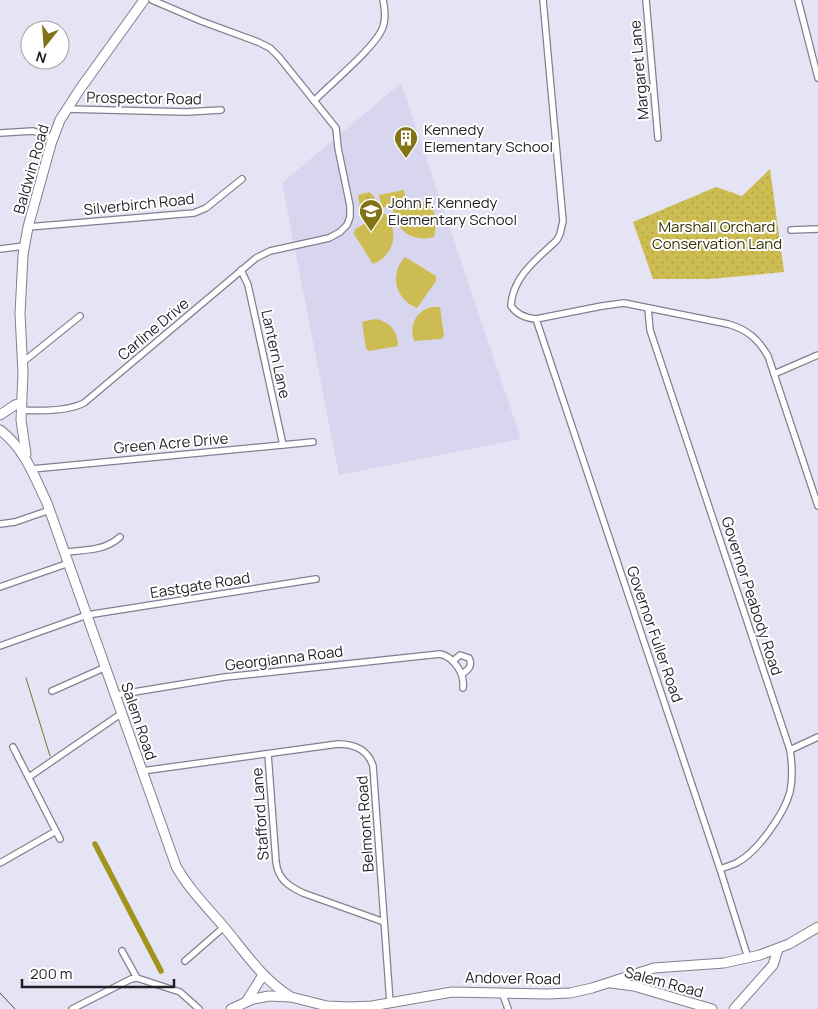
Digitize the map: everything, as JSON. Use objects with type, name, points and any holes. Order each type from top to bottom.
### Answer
[{"type":"main road","name":"Baldwin Road","points":[[31,468],[23,440],[21,406],[23,362],[20,314],[24,246],[28,227],[53,138],[66,109],[144,0]]},
{"type":"main road","points":[[0,415],[14,405],[21,406]]},
{"type":"main road","name":"Salem Road","points":[[0,430],[16,445],[31,468],[50,510],[176,866],[191,888],[264,975],[291,997]]},
{"type":"main road","name":"Andover Road","points":[[231,1009],[264,996],[291,997],[327,1008],[364,1007],[452,992],[555,994],[584,990],[629,975],[662,967],[724,963],[748,958],[778,949],[818,927]]},
{"type":"main road","points":[[734,1009],[773,965],[778,949]]},
{"type":"main road","points":[[246,1002],[264,975]]},
{"type":"main road","points":[[629,975],[634,986]]},
{"type":"main road","name":"Salem Road","points":[[608,983],[634,986],[712,1009]]},
{"type":"street","name":"Carline Drive","points":[[21,406],[69,408],[78,406],[87,401],[242,270],[266,252],[329,238],[338,234],[347,225],[350,215],[349,200],[336,129],[277,55],[268,47],[152,0]]},
{"type":"street","points":[[314,101],[377,39],[384,25],[383,0]]},
{"type":"street","points":[[543,0],[563,221],[557,240],[525,270],[511,302],[514,310],[526,318],[536,319],[617,304],[648,308],[741,328],[752,335],[762,345],[768,356],[818,506]]},
{"type":"street","name":"Margaret Lane","points":[[646,0],[658,138]]},
{"type":"street","points":[[798,0],[818,78]]},
{"type":"street","name":"Prospector Road","points":[[66,109],[178,112],[221,110]]},
{"type":"street","points":[[0,133],[33,131],[53,138]]},
{"type":"street","name":"Silverbirch Road","points":[[28,227],[194,213],[206,208],[242,179]]},
{"type":"street","points":[[791,230],[818,229]]},
{"type":"street","points":[[0,249],[24,246]]},
{"type":"street","name":"Lantern Lane","points":[[242,270],[248,285],[283,445]]},
{"type":"street","name":"Governor Peabody Road","points":[[648,308],[650,330],[790,750],[791,785],[785,804],[758,846],[738,863],[720,869]]},
{"type":"street","points":[[23,362],[80,316]]},
{"type":"street","name":"Governor Fuller Road","points":[[536,319],[748,958]]},
{"type":"street","points":[[774,374],[818,356]]},
{"type":"street","name":"Green Acre Drive","points":[[31,468],[313,442]]},
{"type":"street","points":[[0,524],[15,522],[50,510]]},
{"type":"street","points":[[65,552],[102,548],[120,537]]},
{"type":"street","points":[[0,587],[68,563]]},
{"type":"street","name":"Eastgate Road","points":[[0,646],[87,615],[316,579]]},
{"type":"street","name":"Georgianna Road","points":[[116,695],[225,677],[440,654],[450,657],[453,661],[460,655],[469,658],[470,666],[462,674],[463,688]]},
{"type":"street","points":[[453,661],[462,674]]},
{"type":"street","points":[[52,692],[106,667]]},
{"type":"street","points":[[29,777],[122,713]]},
{"type":"street","points":[[790,750],[818,737]]},
{"type":"street","name":"Belmont Road","points":[[142,771],[345,744],[359,748],[369,758],[374,772],[390,1002]]},
{"type":"street","points":[[13,747],[60,840]]},
{"type":"street","name":"Stafford Lane","points":[[268,754],[276,862],[281,878],[292,888],[302,893],[384,922]]},
{"type":"street","points":[[0,862],[56,831]]},
{"type":"street","points":[[185,961],[224,927]]},
{"type":"street","points":[[122,951],[137,978]]},
{"type":"street","points":[[72,1009],[137,978],[180,992],[199,1009]]},
{"type":"street","points":[[502,992],[508,1009]]},
{"type":"shaded area","name":"John F. Kennedy Elementary School","points":[[401,83],[521,439],[339,475],[282,183]]},
{"type":"green space","name":"Marshall Orchard Conservation Land","points":[[770,169],[784,272],[710,279],[653,279],[633,222],[716,187],[742,196]]},
{"type":"green space","points":[[404,190],[406,203],[382,208],[379,195]]},
{"type":"green space","points":[[369,192],[374,196],[377,210],[361,214],[358,195]]},
{"type":"green space","points":[[429,200],[432,203],[436,225],[434,237],[419,238],[401,229],[394,216],[393,209]]},
{"type":"green space","points":[[384,213],[392,227],[393,242],[386,255],[373,264],[354,234],[355,229]]},
{"type":"green space","points":[[405,257],[436,276],[436,281],[417,308],[404,299],[399,293],[397,286],[397,271]]},
{"type":"green space","points":[[432,307],[440,307],[444,336],[441,339],[414,341],[412,329],[415,320],[418,315]]},
{"type":"green space","points":[[375,319],[388,324],[392,328],[398,341],[398,346],[369,351],[366,349],[362,322]]},
{"type":"waterway","points":[[26,678],[50,756]]},
{"type":"waterway","points":[[95,844],[161,971]]},
{"type":"railway","points":[[0,993],[15,1009]]},
{"type":"place","name":"Kennedy Elementary School","points":[[406,159]]},
{"type":"place","name":"John F. Kennedy Elementary School","points":[[371,232]]}]
